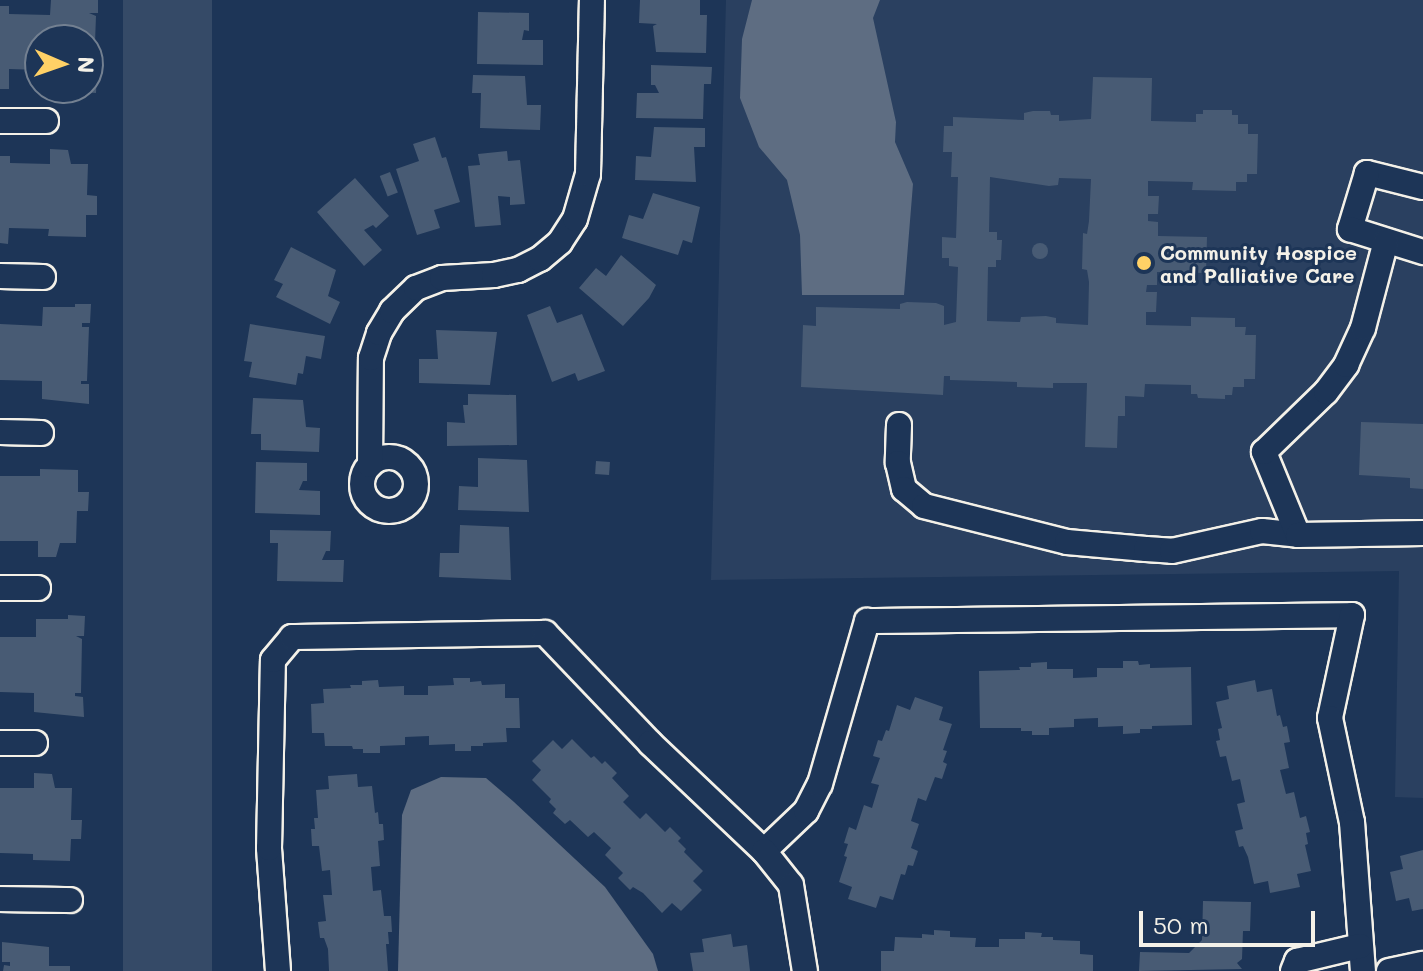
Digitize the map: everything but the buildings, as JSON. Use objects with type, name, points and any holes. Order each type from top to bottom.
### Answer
[{"type":"street","points":[[370,465],[371,358],[379,333],[392,311],[416,288],[442,278],[494,275],[529,264],[560,242],[575,219],[588,174],[592,0]]},
{"type":"street","points":[[0,121],[46,121]]},
{"type":"street","points":[[1413,184],[1367,173],[1350,229],[1423,252]]},
{"type":"street","points":[[1298,535],[1264,452],[1326,392],[1346,365],[1363,328],[1386,241]]},
{"type":"street","points":[[0,276],[43,277]]},
{"type":"street","points":[[899,425],[898,463],[904,489],[924,506],[1067,542],[1172,551],[1262,531],[1298,535],[1423,533]]},
{"type":"street","points":[[0,432],[41,433]]},
{"type":"street","points":[[0,588],[38,588]]},
{"type":"street","points":[[764,851],[806,811],[820,784],[867,621],[1352,615],[1330,718],[1352,822],[1363,971]]},
{"type":"street","points":[[278,971],[269,848],[273,660],[292,637],[545,633],[650,743],[764,851],[791,885],[805,971]]},
{"type":"street","points":[[0,743],[35,743]]},
{"type":"street","points":[[0,899],[70,900]]},
{"type":"street","points":[[1293,971],[1297,961],[1360,946]]},
{"type":"street","points":[[1389,971],[1423,964]]},
{"type":"shaded area","points":[[123,0],[212,0],[212,971],[123,971]]},
{"type":"shaded area","points":[[726,0],[1423,0],[1423,798],[1395,797],[1399,571],[711,580]]},
{"type":"shaded area","points":[[752,0],[880,0],[873,18],[896,122],[895,142],[913,184],[904,295],[802,295],[800,235],[787,180],[759,147],[740,98],[742,39]]},
{"type":"shaded area","points":[[441,777],[486,778],[514,802],[605,887],[653,954],[658,971],[398,971],[402,815],[411,790]]},
{"type":"place","name":"Community Hospice and Palliative Care","points":[[1144,263]]}]
